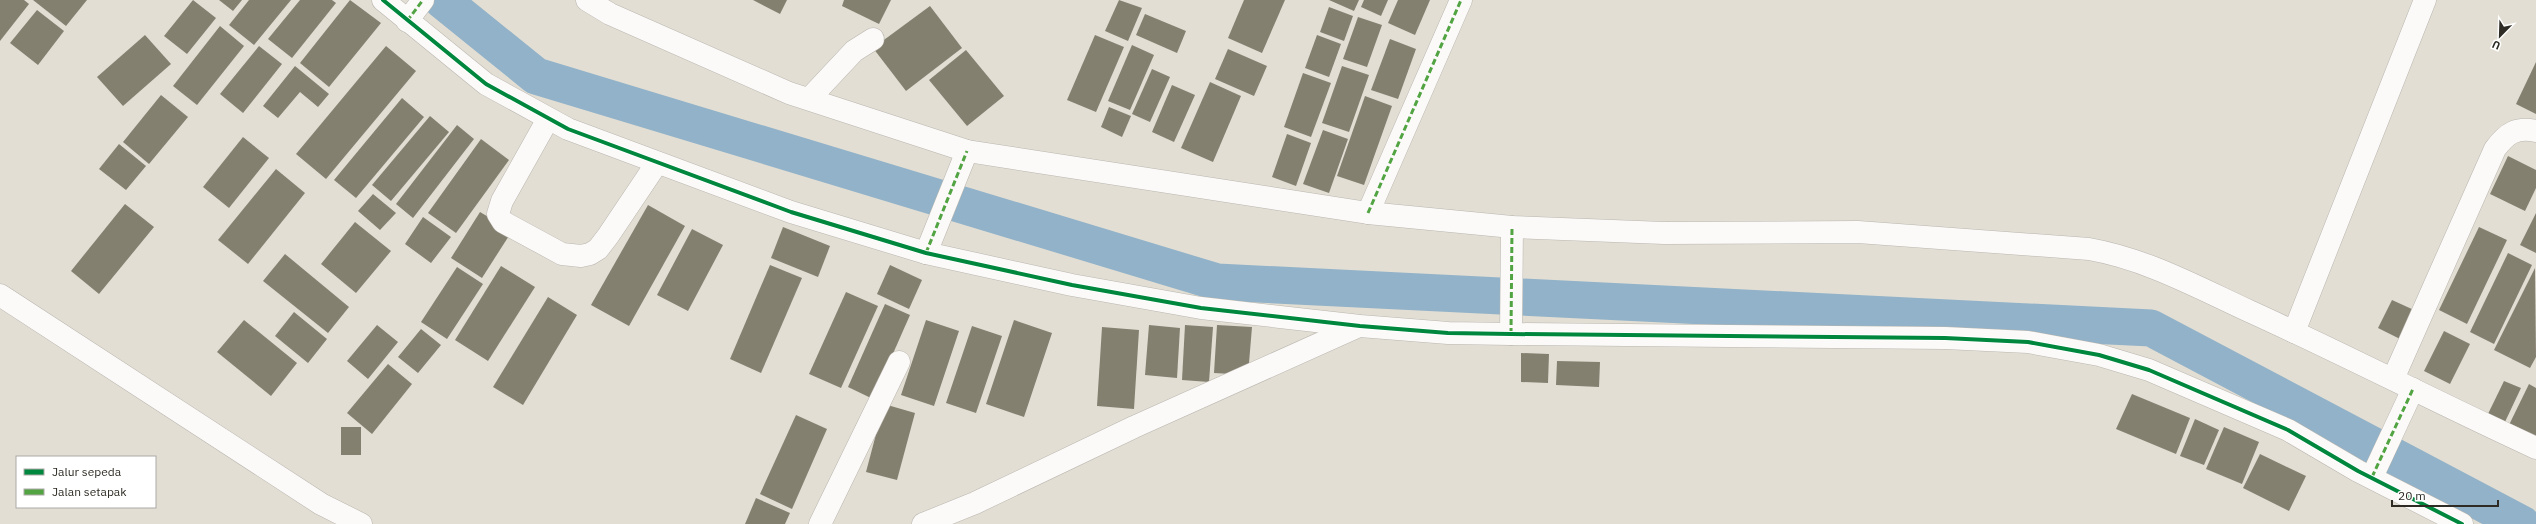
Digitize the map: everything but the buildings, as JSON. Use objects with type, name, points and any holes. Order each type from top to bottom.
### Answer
[{"type":"street","points":[[383,0],[416,10],[486,84],[568,130],[791,212],[929,244],[1072,285],[1201,308],[1360,326],[1448,333],[1945,338],[2028,342],[2098,355],[2149,370],[2288,430],[2375,470],[2462,524]]},
{"type":"street","points":[[587,0],[610,14],[789,92],[967,152],[1512,236],[1664,233],[1858,232],[2089,249],[2120,254],[2174,276],[2536,448]]},
{"type":"street","points":[[1368,213],[1461,0]]},
{"type":"street","points":[[2294,332],[2425,0]]},
{"type":"street","points":[[809,99],[854,51],[873,39]]},
{"type":"street","points":[[548,119],[502,201],[498,214],[503,222],[562,254],[581,256],[598,249],[657,163]]},
{"type":"street","points":[[2393,379],[2495,149],[2512,131],[2522,128],[2536,131]]},
{"type":"street","points":[[929,244],[967,152]]},
{"type":"street","points":[[1511,334],[1512,236]]},
{"type":"street","points":[[0,295],[322,504],[361,524]]},
{"type":"street","points":[[923,524],[976,502],[1134,427],[1360,326]]},
{"type":"street","points":[[820,524],[899,362]]},
{"type":"street","points":[[2375,470],[2413,389]]},
{"type":"waterway","points":[[442,0],[536,76],[1217,282],[2151,328],[2522,524]]},
{"type":"marked path","points":[[407,21],[423,0]]},
{"type":"marked path","points":[[1368,213],[1461,0]]},
{"type":"marked path","points":[[926,253],[967,151]]},
{"type":"marked path","points":[[1511,334],[1512,227]]},
{"type":"marked path","points":[[2372,477],[2413,389]]},
{"type":"cycle path","points":[[383,0],[486,84],[568,129],[791,212],[926,253],[1072,285],[1201,308],[1360,326],[1448,333],[1945,338],[2028,342],[2099,355],[2149,370],[2288,430],[2358,471],[2462,524]]}]
